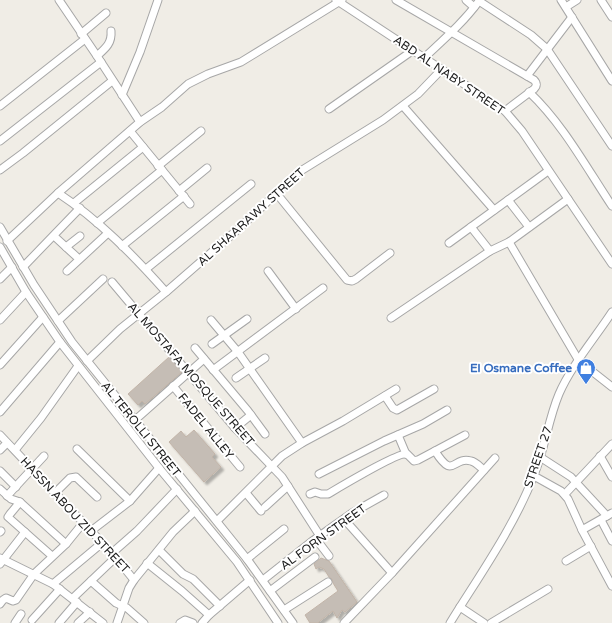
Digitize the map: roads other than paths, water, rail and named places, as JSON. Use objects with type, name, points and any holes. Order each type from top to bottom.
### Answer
[{"type":"street","points":[[122,95],[140,52],[158,0]]},
{"type":"street","points":[[396,0],[527,76],[536,83],[536,86],[505,111]]},
{"type":"street","points":[[466,0],[474,7]]},
{"type":"street","points":[[561,0],[612,81]]},
{"type":"street","points":[[566,8],[577,0]]},
{"type":"street","points":[[601,0],[612,17]]},
{"type":"street","points":[[62,1],[83,36],[140,122]]},
{"type":"street","points":[[7,240],[58,193],[140,122],[162,107],[188,84],[208,74],[241,62],[338,1]]},
{"type":"street","name":"ABD AL NABY STREET","points":[[338,1],[505,111],[522,131],[612,264]]},
{"type":"street","points":[[424,58],[452,32],[479,1],[531,35],[547,49],[612,146]]},
{"type":"street","points":[[0,106],[83,36],[106,13]]},
{"type":"street","points":[[527,76],[572,17]]},
{"type":"street","points":[[0,141],[99,59],[109,44],[110,31]]},
{"type":"street","points":[[329,109],[412,50]]},
{"type":"street","name":"AL SHAARAWY STREET","points":[[87,361],[120,329],[166,292],[236,231],[299,172],[363,133],[403,106],[418,94],[442,69]]},
{"type":"street","points":[[0,170],[112,80]]},
{"type":"street","points":[[529,92],[556,122],[612,206]]},
{"type":"street","points":[[403,106],[494,210]]},
{"type":"street","points":[[130,131],[190,204]]},
{"type":"street","points":[[97,223],[201,131]]},
{"type":"street","points":[[23,267],[54,236],[77,206],[143,148]]},
{"type":"street","points":[[122,246],[181,194],[207,168]]},
{"type":"street","points":[[449,243],[548,171]]},
{"type":"street","points":[[146,269],[251,184]]},
{"type":"street","points":[[58,193],[77,206],[108,233],[146,269],[166,292]]},
{"type":"street","points":[[276,194],[347,280],[352,281],[356,279],[390,253]]},
{"type":"street","points":[[391,318],[490,251],[508,242],[568,199]]},
{"type":"street","points":[[508,200],[529,227]]},
{"type":"street","name":"AL TEROLLI STREET","points":[[0,227],[23,267],[72,342],[134,421],[217,521],[263,580],[293,623]]},
{"type":"street","points":[[471,227],[490,251]]},
{"type":"street","points":[[66,271],[108,233]]},
{"type":"street","points":[[54,236],[79,260]]},
{"type":"street","points":[[66,247],[80,236]]},
{"type":"street","points":[[508,242],[579,361],[612,387]]},
{"type":"street","name":"AL TEROLLI STREET","points":[[0,247],[26,292],[60,342],[159,468],[250,580],[278,623]]},
{"type":"street","points":[[0,279],[12,267]]},
{"type":"street","points":[[268,272],[296,309]]},
{"type":"street","points":[[58,321],[103,279]]},
{"type":"street","name":"AL MOSTAFA MOSQUE STREET","points":[[112,282],[235,428],[272,466],[288,486],[329,556]]},
{"type":"street","points":[[213,370],[323,288]]},
{"type":"street","points":[[0,320],[26,292]]},
{"type":"street","name":"STREET 27","points":[[450,623],[492,556],[534,476],[559,394],[579,361],[610,321],[612,312]]},
{"type":"street","points":[[0,365],[43,317]]},
{"type":"street","points":[[212,344],[247,319]]},
{"type":"street","points":[[212,320],[238,352],[302,443]]},
{"type":"street","points":[[0,412],[60,342]]},
{"type":"street","points":[[195,348],[265,434]]},
{"type":"street","points":[[236,378],[266,358]]},
{"type":"street","points":[[134,421],[204,359]]},
{"type":"street","points":[[14,450],[41,418],[78,366]]},
{"type":"street","name":"FADEL ALLEY","points":[[173,386],[240,467]]},
{"type":"street","points":[[217,521],[246,494],[282,456],[396,389]]},
{"type":"street","points":[[385,396],[393,408],[397,410],[434,389]]},
{"type":"street","points":[[319,474],[384,441],[423,424],[447,410]]},
{"type":"street","points":[[235,428],[251,415]]},
{"type":"street","name":"HASSN ABOU ZID STREET","points":[[0,435],[114,555],[134,580]]},
{"type":"street","points":[[398,435],[406,454],[412,460],[416,461],[465,435]]},
{"type":"street","points":[[0,450],[8,443]]},
{"type":"street","points":[[564,494],[612,444]]},
{"type":"street","points":[[77,448],[130,501]]},
{"type":"street","points":[[435,452],[441,462],[448,466],[464,461],[473,461],[484,470]]},
{"type":"street","points":[[310,494],[315,492],[328,494],[380,465],[406,454]]},
{"type":"street","points":[[7,496],[44,456]]},
{"type":"street","points":[[600,456],[612,477]]},
{"type":"street","points":[[540,457],[576,481],[607,516],[612,540]]},
{"type":"street","points":[[344,623],[392,574],[495,458]]},
{"type":"street","points":[[91,531],[130,501],[159,468]]},
{"type":"street","points":[[0,471],[16,487]]},
{"type":"street","points":[[534,476],[557,488],[564,494],[612,586]]},
{"type":"street","points":[[55,493],[70,478],[76,477],[97,497]]},
{"type":"street","points":[[246,494],[263,509],[288,486]]},
{"type":"street","points":[[0,489],[7,496],[20,502],[66,544]]},
{"type":"street","points":[[60,623],[75,600],[91,581],[177,489]]},
{"type":"street","name":"AL FORN STREET","points":[[263,580],[318,537],[358,509],[384,495]]},
{"type":"street","points":[[20,502],[8,517],[52,556]]},
{"type":"street","points":[[119,622],[129,588],[134,580],[173,532],[195,511]]},
{"type":"street","points":[[582,530],[607,516]]},
{"type":"street","points":[[344,519],[392,574]]},
{"type":"street","points":[[1,600],[7,598],[15,601],[34,574],[66,544],[83,524]]},
{"type":"street","points":[[246,559],[284,529]]},
{"type":"street","points":[[24,532],[1,561],[34,574],[53,584],[103,623]]},
{"type":"street","points":[[53,584],[102,543]]},
{"type":"street","points":[[566,562],[591,546]]},
{"type":"street","points":[[158,550],[183,574],[193,579],[220,606]]},
{"type":"street","points":[[270,591],[315,557]]},
{"type":"street","points":[[147,563],[209,615]]},
{"type":"street","points":[[202,623],[209,615],[250,580]]},
{"type":"street","points":[[91,581],[116,603],[123,606],[144,623]]},
{"type":"street","points":[[284,610],[328,582]]},
{"type":"street","points":[[32,620],[60,589]]},
{"type":"street","points":[[491,623],[548,589]]},
{"type":"street","points":[[460,607],[484,623]]},
{"type":"street","points":[[78,623],[90,612]]},
{"type":"street","points":[[15,623],[21,614]]},
{"type":"street","points":[[180,623],[185,620],[193,623]]},
{"type":"place","name":"El Osmane Coffee","points":[[586,385]]}]
